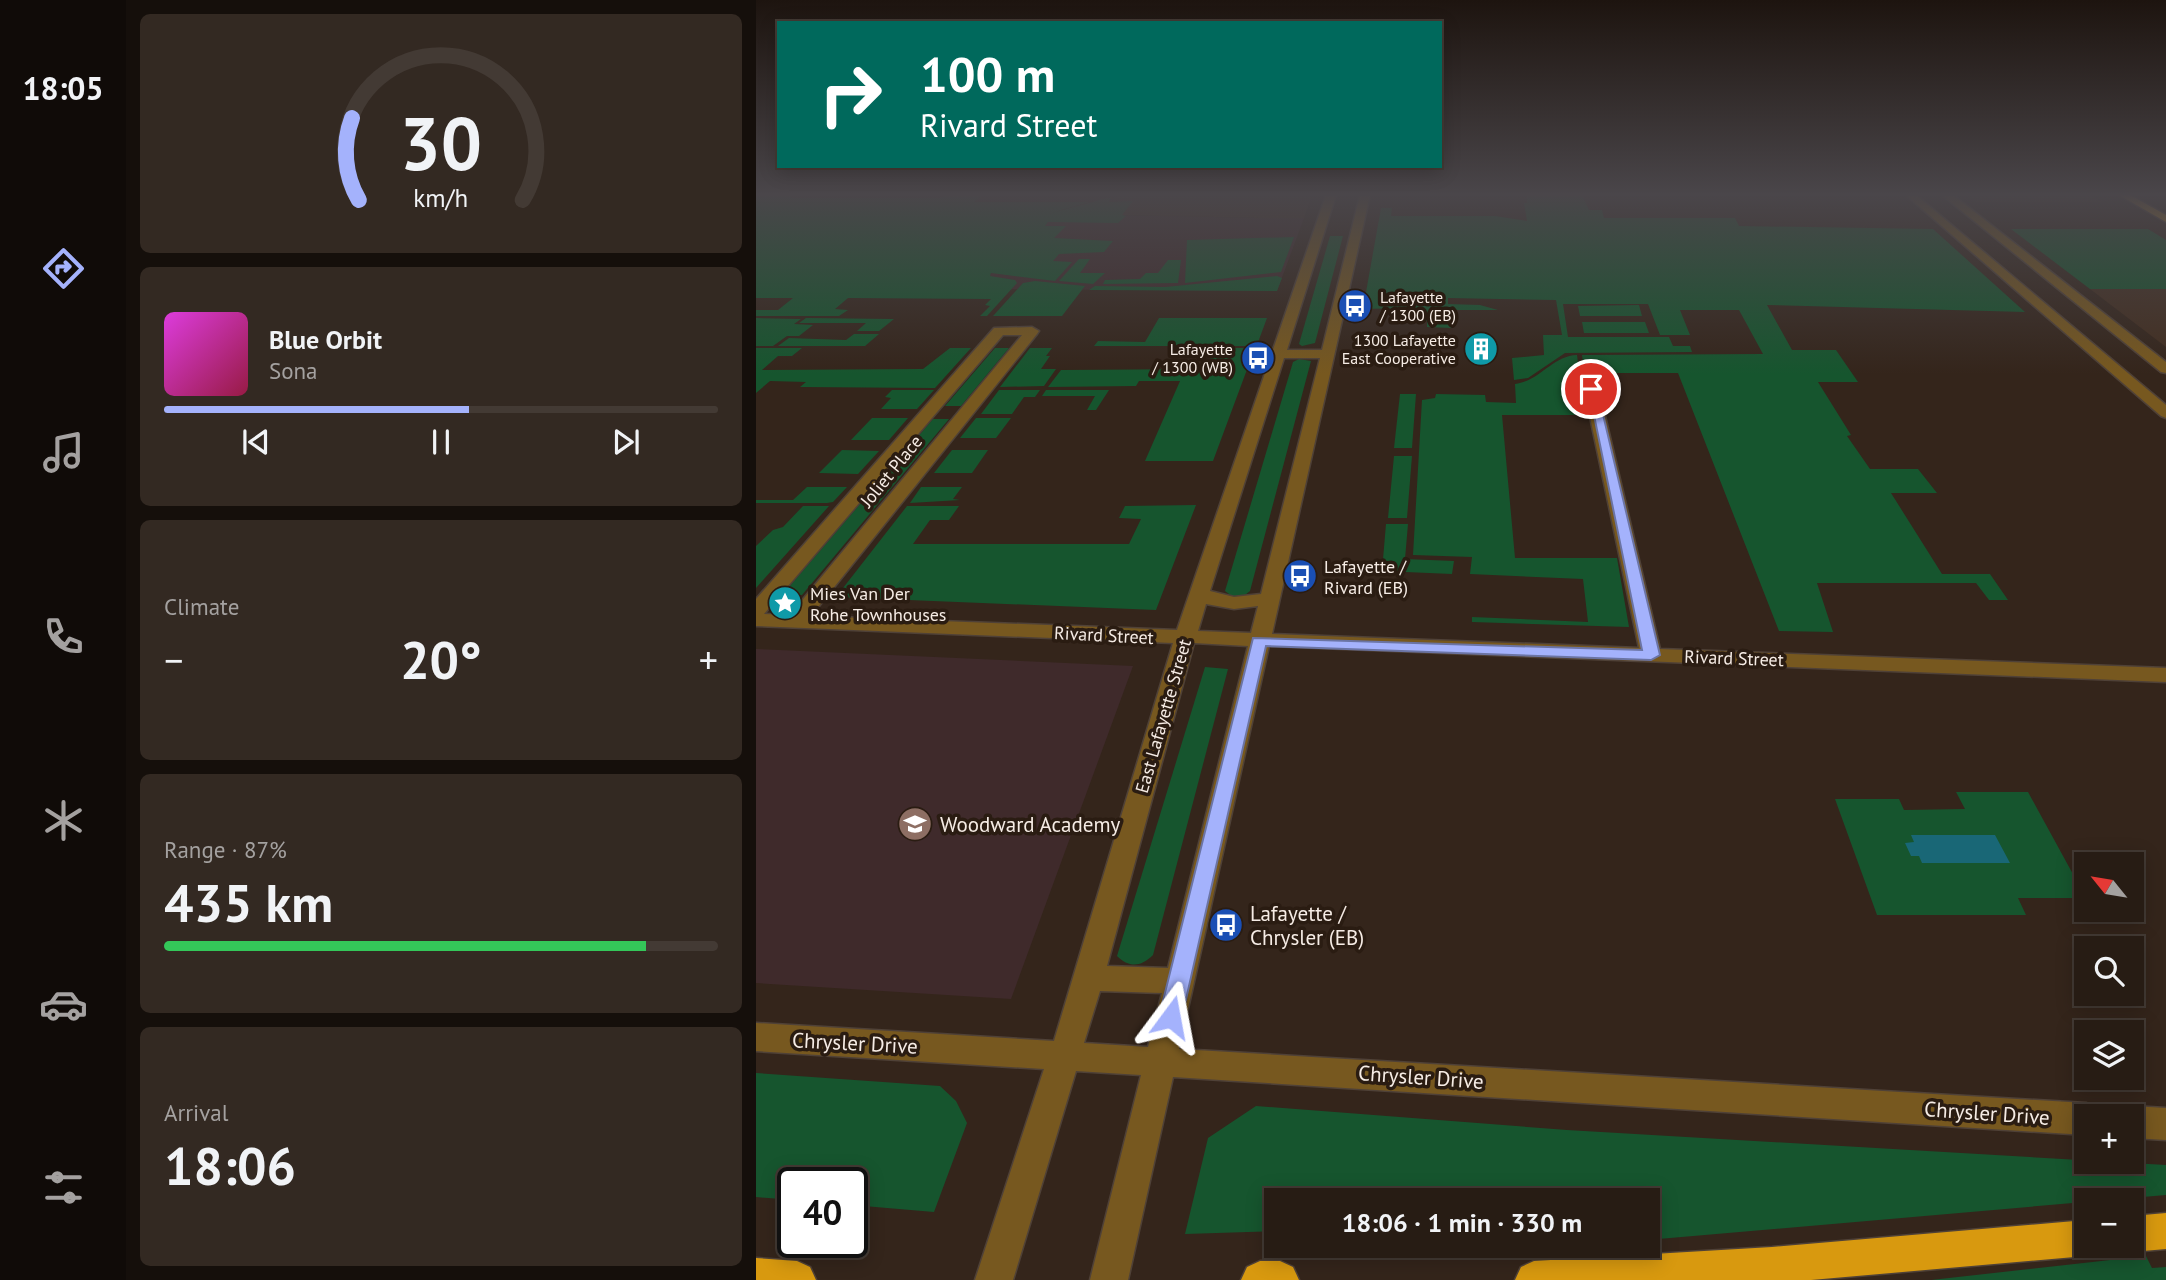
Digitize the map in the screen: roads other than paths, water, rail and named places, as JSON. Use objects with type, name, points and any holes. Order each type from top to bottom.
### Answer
[{"type":"highway","points":[[2144,1233],[2166,1231]]},
{"type":"highway","points":[[1534,1280],[1772,1265],[2074,1239]]},
{"type":"highway","points":[[756,1277],[797,1280]]},
{"type":"highway","points":[[1260,1280],[1280,1280]]},
{"type":"street","name":"East Lafayette Street","points":[[994,1280],[1088,978],[1185,638],[1311,255]]},
{"type":"street","points":[[1109,1280],[1351,255]]},
{"type":"street","points":[[1986,255],[2023,284],[2166,413]]},
{"type":"street","points":[[2021,255],[2166,369]]},
{"type":"street","points":[[2044,284],[2057,284]]},
{"type":"street","name":"Joliet Place","points":[[756,611],[999,331],[1032,331],[796,621]]},
{"type":"street","points":[[1278,354],[1327,354]]},
{"type":"street","points":[[1586,365],[1651,655]]},
{"type":"street","points":[[929,412],[965,412]]},
{"type":"street","points":[[1200,594],[1231,604],[1269,598]]},
{"type":"street","name":"Rivard Street","points":[[756,620],[2166,675]]},
{"type":"street","points":[[1088,978],[1180,981]]},
{"type":"street","name":"Chrysler Drive","points":[[756,1037],[2074,1118]]},
{"type":"street","points":[[2144,1123],[2166,1124]]},
{"type":"water","points":[[1911,835],[1995,835],[2010,863],[1922,863],[1919,856],[1911,856],[1905,843],[1914,842]]},
{"type":"place","name":"Lafayette / 1300 (EB)","points":[[1355,306]]},
{"type":"place","name":"1300 Lafayette East Cooperative","points":[[1481,349]]},
{"type":"place","name":"Lafayette / 1300 (WB)","points":[[1258,358]]},
{"type":"place","name":"Lafayette / Rivard (EB)","points":[[1300,576]]},
{"type":"place","name":"Mies Van Der Rohe Townhouses","points":[[785,603]]},
{"type":"place","name":"Woodward Academy","points":[[915,824]]},
{"type":"place","name":"Lafayette / Chrysler (EB)","points":[[1226,925]]}]
